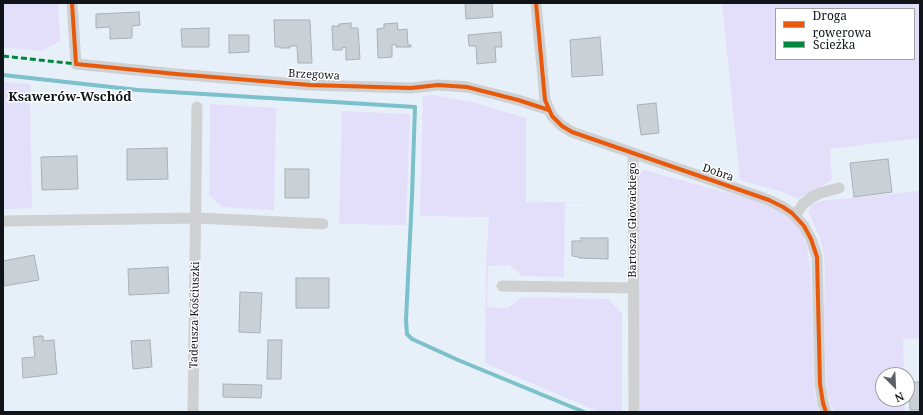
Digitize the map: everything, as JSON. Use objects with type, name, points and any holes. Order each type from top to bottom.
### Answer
[{"type":"street","name":"Brzegowa","points":[[72,3],[76,64],[310,85],[411,88],[438,85],[467,87],[518,100],[549,110]]},
{"type":"street","name":"Dobra","points":[[536,3],[544,92],[549,110],[559,124],[572,132],[769,200],[783,207],[795,216],[808,232],[817,257],[820,384],[826,412]]},
{"type":"street","name":"Tadeusza Kościuszki","points":[[193,412],[198,107]]},
{"type":"street","name":"Bartosza Głowackiego","points":[[633,153],[634,412]]},
{"type":"street","points":[[795,216],[803,204],[812,197],[820,193],[839,188]]},
{"type":"street","points":[[3,221],[197,218],[323,224]]},
{"type":"street","name":"Bartosza Głowackiego","points":[[502,286],[633,288]]},
{"type":"shaded area","points":[[3,3],[58,3],[60,41],[42,51],[3,47]]},
{"type":"shaded area","points":[[722,3],[920,3],[920,138],[830,149],[832,179],[826,184],[798,199],[783,192],[740,180]]},
{"type":"shaded area","points":[[3,82],[30,84],[32,208],[3,209]]},
{"type":"shaded area","points":[[433,95],[475,103],[526,118],[526,202],[621,203],[565,203],[564,277],[522,276],[509,265],[488,266],[487,307],[508,308],[522,297],[608,299],[622,313],[622,412],[599,412],[485,363],[486,264],[489,217],[420,216],[423,96]]},
{"type":"shaded area","points":[[210,104],[276,108],[274,210],[222,207],[209,195]]},
{"type":"shaded area","points":[[342,111],[410,114],[406,225],[339,224]]},
{"type":"shaded area","points":[[644,170],[758,201],[785,213],[794,221],[802,233],[807,248],[810,265],[814,389],[819,412],[640,412],[636,183],[640,173]]},
{"type":"shaded area","points":[[920,191],[920,338],[903,339],[904,367],[875,367],[875,407],[905,407],[905,412],[835,412],[831,406],[827,393],[824,319],[824,255],[820,238],[808,211],[812,204],[821,201]]},
{"type":"building","points":[[465,3],[492,3],[493,17],[466,19]]},
{"type":"building","points":[[139,12],[140,25],[132,26],[132,38],[110,39],[110,27],[96,28],[96,14]]},
{"type":"building","points":[[274,20],[310,20],[312,63],[298,63],[297,46],[290,46],[290,48],[275,47]]},
{"type":"building","points":[[351,23],[351,28],[358,28],[360,59],[346,60],[346,47],[342,48],[342,50],[333,50],[332,26]]},
{"type":"building","points":[[397,23],[398,30],[407,29],[408,45],[411,45],[411,47],[396,47],[396,44],[392,45],[392,57],[378,58],[377,29],[384,28],[384,24]]},
{"type":"building","points":[[209,28],[209,47],[182,47],[181,29]]},
{"type":"building","points":[[501,32],[502,47],[495,47],[496,62],[477,64],[476,46],[469,46],[468,35]]},
{"type":"building","points":[[229,35],[249,35],[249,52],[229,53]]},
{"type":"building","points":[[600,37],[603,75],[572,77],[570,40]]},
{"type":"building","points":[[656,103],[659,133],[641,135],[637,105]]},
{"type":"building","points":[[167,148],[168,179],[127,180],[127,149]]},
{"type":"building","points":[[77,156],[78,189],[42,190],[41,157]]},
{"type":"building","points":[[888,159],[892,192],[854,197],[850,163]]},
{"type":"building","points":[[285,169],[309,169],[309,198],[285,198]]},
{"type":"building","points":[[581,238],[608,238],[608,259],[579,258],[572,256],[572,241],[581,241]]},
{"type":"building","points":[[34,255],[39,280],[4,286],[3,261]]},
{"type":"building","points":[[168,267],[169,293],[129,295],[128,269]]},
{"type":"building","points":[[296,278],[329,278],[329,308],[296,308]]},
{"type":"building","points":[[240,292],[262,293],[260,333],[239,332]]},
{"type":"building","points":[[43,336],[43,341],[54,340],[57,374],[23,378],[22,358],[35,357],[33,337]]},
{"type":"building","points":[[150,340],[152,367],[133,369],[131,341]]},
{"type":"building","points":[[268,340],[282,340],[281,379],[267,379]]},
{"type":"building","points":[[915,382],[920,382],[920,410],[910,410],[910,407],[915,407]]},
{"type":"building","points":[[223,384],[262,385],[261,398],[223,397]]},
{"type":"waterway","points":[[3,75],[138,90],[415,107],[406,320],[407,334],[412,339],[458,360],[584,412]]},
{"type":"marked path","points":[[3,56],[76,64]]},
{"type":"cycle path","points":[[72,3],[76,64],[310,85],[411,88],[438,85],[467,87],[518,100],[549,110]]},
{"type":"cycle path","points":[[536,3],[545,100],[552,116],[562,126],[572,132],[769,200],[792,213],[804,226],[811,239],[817,257],[820,384],[826,412]]},
{"type":"district","name":"Ksawerów-Wschód","points":[[70,97]]}]
